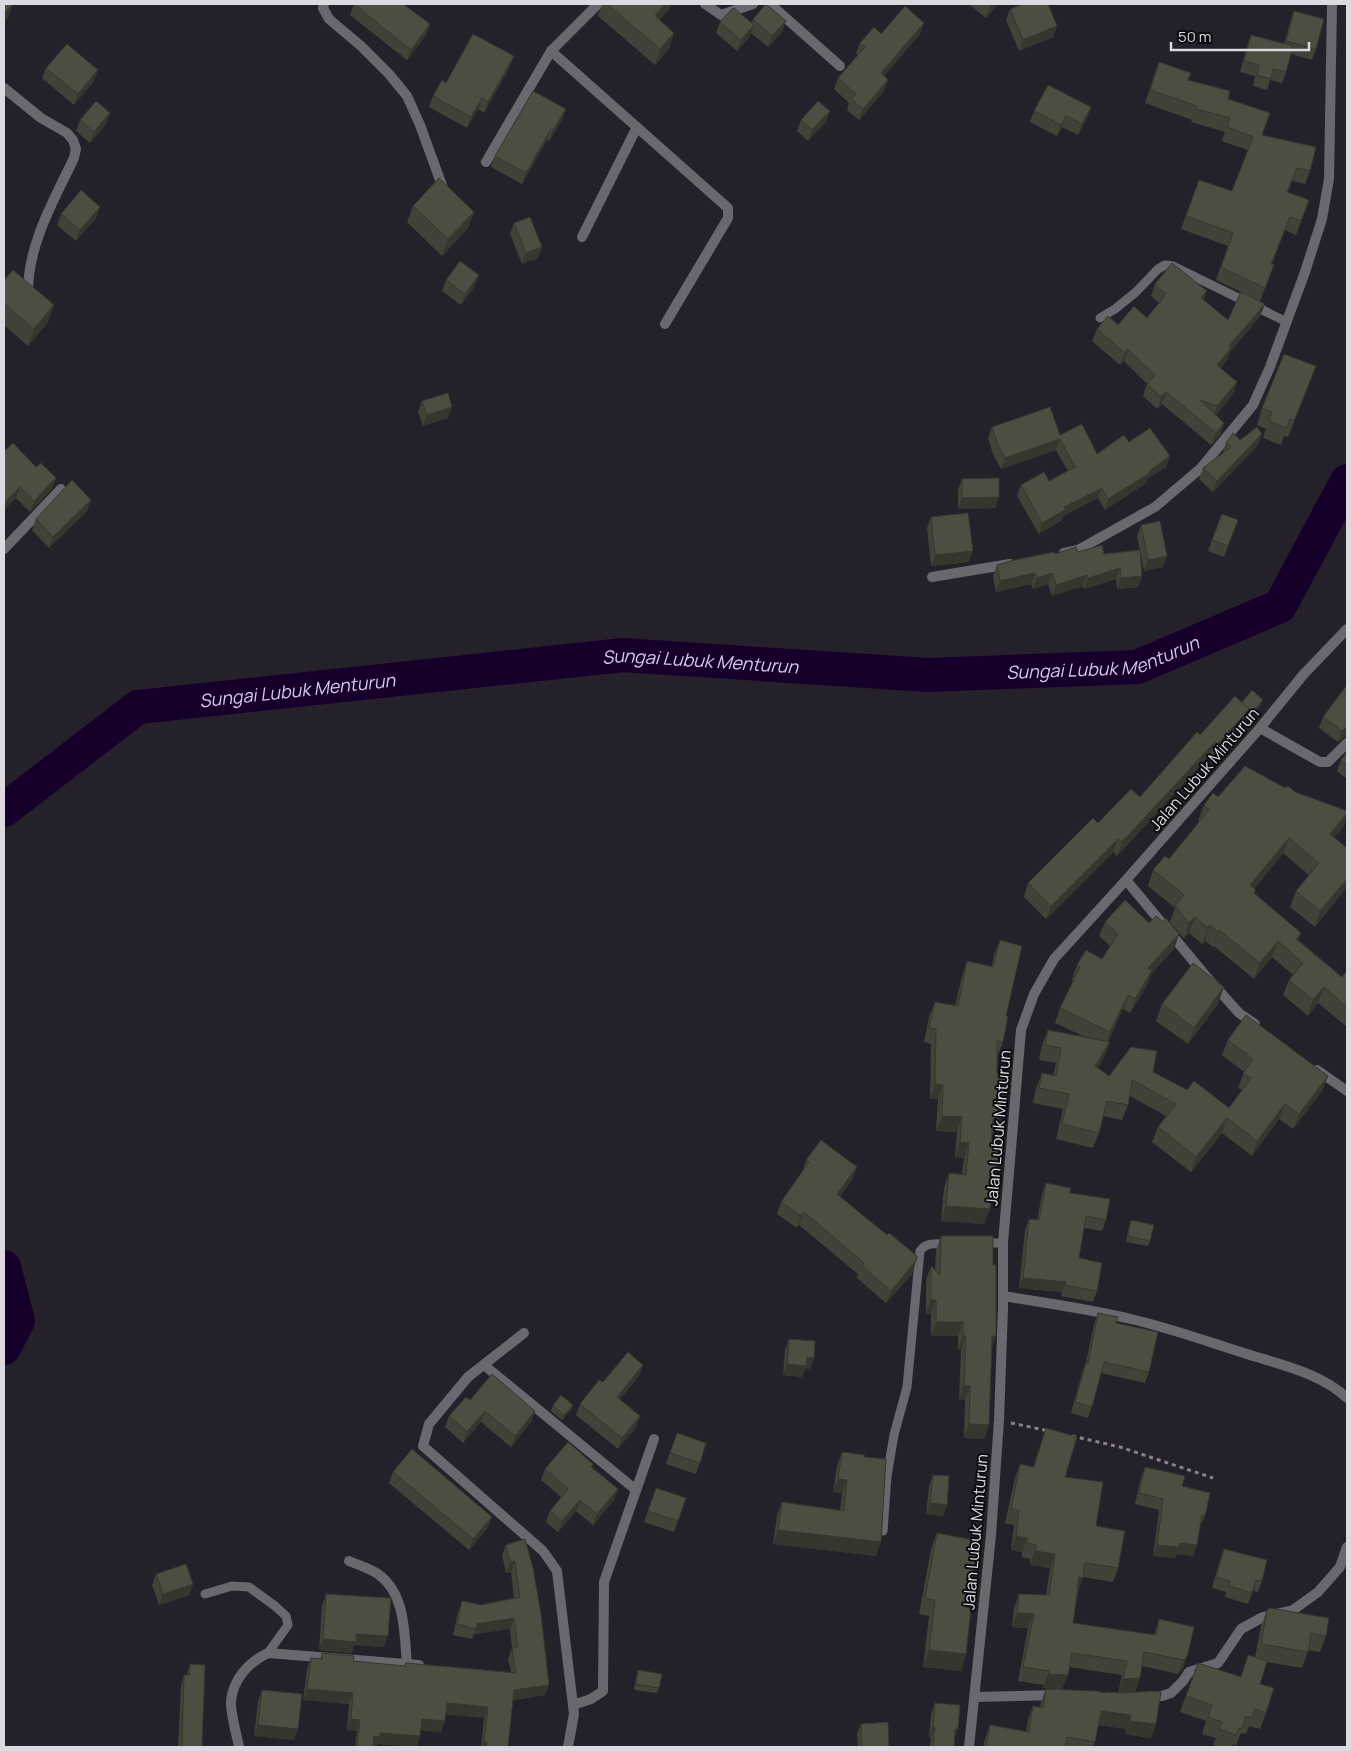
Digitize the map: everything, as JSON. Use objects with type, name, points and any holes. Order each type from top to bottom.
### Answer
[{"type":"street","points":[[324,4],[323,8],[329,19],[361,46],[389,74],[407,96],[420,125],[444,191]]},
{"type":"street","points":[[486,162],[551,51],[598,4]]},
{"type":"street","points":[[705,4],[721,15],[753,4]]},
{"type":"street","points":[[770,4],[840,66]]},
{"type":"street","points":[[1049,556],[1078,550],[1154,507],[1201,468],[1253,405],[1270,367],[1305,272],[1322,218],[1329,179],[1332,4]]},
{"type":"street","points":[[551,51],[728,208],[729,214],[665,324]]},
{"type":"street","points":[[4,88],[41,118],[67,133],[73,140],[76,149],[74,158],[44,220],[28,274],[28,292]]},
{"type":"street","points":[[582,237],[636,127]]},
{"type":"street","points":[[4,549],[61,489]]},
{"type":"street","points":[[932,577],[1020,562]]},
{"type":"street","name":"Jalan Lubuk Minturun","points":[[969,1747],[991,1535],[998,1420],[1003,1243],[1021,1030],[1034,994],[1054,959],[1260,728],[1304,675],[1347,629]]},
{"type":"street","points":[[1260,728],[1324,763],[1328,762],[1347,742]]},
{"type":"street","points":[[1126,880],[1205,975],[1240,1013],[1263,1030]]},
{"type":"street","points":[[1311,1065],[1347,1091]]},
{"type":"street","points":[[1003,1296],[1132,1319],[1194,1337],[1291,1368],[1335,1386],[1347,1398]]},
{"type":"street","points":[[524,1333],[468,1377],[429,1424],[423,1446],[543,1551],[557,1571],[574,1714],[568,1747]]},
{"type":"street","points":[[484,1365],[636,1490]]},
{"type":"street","points":[[573,1705],[591,1699],[603,1691],[604,1582],[654,1439]]},
{"type":"street","points":[[1137,1698],[1162,1696],[1171,1692],[1183,1681],[1189,1672],[1218,1663],[1241,1629],[1262,1617],[1294,1610],[1318,1592],[1340,1567],[1347,1548]]},
{"type":"street","points":[[348,1561],[376,1572],[386,1580],[393,1592],[402,1610],[407,1664]]},
{"type":"street","points":[[239,1747],[231,1701],[236,1682],[256,1659],[268,1653],[425,1666]]},
{"type":"street","points":[[975,1697],[1064,1696]]},
{"type":"lane","points":[[1100,318],[1136,292],[1158,269],[1165,265],[1173,266],[1286,322]]},
{"type":"lane","points":[[974,1243],[1003,1243]]},
{"type":"lane","points":[[883,1531],[894,1435],[907,1386],[920,1250],[927,1244],[955,1244]]},
{"type":"lane","points":[[205,1594],[232,1586],[249,1587],[286,1616],[288,1625],[268,1653]]},
{"type":"path","points":[[998,1420],[1055,1432]]},
{"type":"path","points":[[1064,1434],[1120,1447],[1213,1478]]},
{"type":"building","points":[[4,4],[12,4],[13,5],[4,13]]},
{"type":"building","points":[[354,4],[403,4],[430,24],[411,50]]},
{"type":"building","points":[[607,4],[665,4],[655,16],[674,33],[660,49]]},
{"type":"building","points":[[766,4],[786,21],[772,36],[753,19]]},
{"type":"building","points":[[1023,4],[1048,4],[1057,26],[1023,40],[1010,9]]},
{"type":"building","points":[[905,6],[924,23],[881,73],[888,80],[863,109],[851,99],[856,94],[838,78],[865,47],[860,43],[874,27],[881,34]]},
{"type":"building","points":[[734,8],[754,25],[741,40],[720,22]]},
{"type":"building","points":[[1294,11],[1324,19],[1316,49],[1286,41]]},
{"type":"building","points":[[473,34],[514,56],[488,102],[482,98],[471,117],[433,96],[442,80],[446,83]]},
{"type":"building","points":[[1251,35],[1293,46],[1286,72],[1273,69],[1271,79],[1257,75],[1259,65],[1244,61]]},
{"type":"building","points":[[67,44],[98,70],[78,94],[46,68]]},
{"type":"building","points":[[1159,62],[1191,73],[1188,80],[1230,91],[1228,99],[1270,113],[1262,135],[1316,147],[1310,171],[1297,168],[1287,192],[1309,200],[1301,221],[1290,217],[1271,264],[1274,265],[1265,288],[1221,267],[1233,233],[1186,216],[1199,180],[1232,191],[1253,137],[1227,127],[1230,118],[1196,109],[1197,106],[1150,90]]},
{"type":"building","points":[[1048,85],[1091,107],[1082,124],[1066,116],[1061,125],[1034,111]]},
{"type":"building","points":[[533,91],[566,109],[553,130],[551,129],[526,173],[495,156]]},
{"type":"building","points":[[96,101],[110,113],[94,132],[80,120]]},
{"type":"building","points":[[818,101],[830,111],[812,130],[801,120]]},
{"type":"building","points":[[439,178],[474,212],[448,239],[413,206]]},
{"type":"building","points":[[81,190],[100,207],[80,230],[61,214]]},
{"type":"building","points":[[530,217],[542,247],[526,253],[514,223]]},
{"type":"building","points":[[460,261],[479,275],[465,294],[446,280]]},
{"type":"building","points":[[1172,263],[1207,291],[1201,298],[1228,320],[1241,292],[1265,304],[1229,346],[1231,348],[1217,365],[1237,382],[1217,406],[1200,400],[1224,423],[1216,433],[1166,392],[1161,397],[1147,384],[1155,375],[1128,349],[1125,353],[1097,329],[1108,316],[1118,325],[1134,306],[1147,318],[1166,294],[1155,284]]},
{"type":"building","points":[[13,270],[54,305],[34,329],[4,304],[4,280]]},
{"type":"building","points":[[1284,354],[1316,366],[1294,421],[1290,419],[1287,428],[1269,421],[1272,412],[1262,408]]},
{"type":"building","points":[[448,393],[452,407],[427,415],[422,401]]},
{"type":"building","points":[[1050,407],[1060,435],[1082,424],[1097,454],[1124,435],[1129,442],[1150,428],[1170,456],[1149,471],[1150,473],[1108,499],[1102,488],[1064,507],[1065,510],[1042,523],[1021,485],[1044,472],[1049,481],[1075,467],[1060,439],[1005,458],[997,443],[992,427]]},
{"type":"building","points":[[1257,427],[1262,434],[1217,481],[1203,468],[1231,447],[1226,443],[1233,433],[1240,440]]},
{"type":"building","points":[[13,443],[36,467],[41,463],[56,478],[34,501],[20,487],[4,503],[4,451]]},
{"type":"building","points":[[999,478],[999,497],[962,498],[962,479]]},
{"type":"building","points":[[72,480],[91,500],[53,537],[36,519]]},
{"type":"building","points":[[968,513],[973,551],[935,555],[931,517]]},
{"type":"building","points":[[1222,514],[1238,520],[1228,546],[1212,540]]},
{"type":"building","points":[[1160,521],[1167,556],[1148,560],[1141,525]]},
{"type":"building","points":[[1102,545],[1104,554],[1140,550],[1142,576],[1121,578],[1120,568],[1088,578],[1087,575],[1056,585],[1052,573],[1037,578],[1035,573],[1000,581],[997,565],[1054,552],[1055,554],[1076,547],[1078,552]]},
{"type":"building","points":[[1347,685],[1347,727],[1342,731],[1323,717]]},
{"type":"building","points":[[1252,690],[1263,700],[1250,715],[1247,713],[1249,709],[1242,702]]},
{"type":"building","points":[[1235,696],[1249,709],[1218,744],[1215,742],[1122,842],[1118,839],[1051,906],[1028,883],[1093,818],[1098,823],[1131,789],[1140,797],[1197,732],[1200,735]]},
{"type":"building","points":[[1347,752],[1347,765],[1341,760]]},
{"type":"building","points":[[1245,766],[1285,788],[1288,786],[1295,792],[1347,811],[1330,834],[1347,848],[1347,879],[1320,911],[1296,891],[1319,863],[1289,838],[1250,885],[1256,890],[1254,893],[1301,933],[1296,939],[1342,977],[1347,970],[1347,1007],[1324,987],[1313,1000],[1289,980],[1303,963],[1278,941],[1260,963],[1219,930],[1218,932],[1210,925],[1208,928],[1195,917],[1189,923],[1175,906],[1184,895],[1153,870],[1165,856],[1169,859],[1209,810],[1204,805],[1213,793],[1218,797]]},
{"type":"building","points":[[1125,900],[1149,923],[1156,916],[1163,922],[1166,918],[1179,934],[1148,968],[1152,970],[1135,999],[1128,995],[1110,1032],[1060,1008],[1080,967],[1077,965],[1086,950],[1102,959],[1118,934],[1105,922]]},
{"type":"building","points":[[1000,940],[1022,946],[1006,1016],[1008,1016],[1003,1042],[997,1041],[997,1074],[1005,1074],[1005,1095],[1000,1095],[999,1119],[993,1119],[991,1146],[999,1147],[996,1173],[993,1173],[990,1209],[946,1206],[949,1173],[966,1175],[969,1143],[960,1142],[962,1117],[942,1116],[943,1085],[935,1084],[936,1029],[929,1028],[935,1002],[958,1006],[967,961],[993,967]]},
{"type":"building","points":[[1193,963],[1224,987],[1194,1028],[1162,1004]]},
{"type":"building","points":[[1246,1015],[1328,1076],[1299,1114],[1285,1104],[1257,1141],[1227,1118],[1196,1157],[1158,1127],[1176,1104],[1132,1080],[1128,1105],[1107,1101],[1099,1133],[1062,1124],[1069,1094],[1039,1088],[1042,1073],[1056,1076],[1061,1048],[1045,1045],[1048,1030],[1110,1042],[1095,1066],[1109,1076],[1131,1047],[1157,1051],[1153,1072],[1187,1090],[1194,1081],[1229,1108],[1251,1078],[1243,1073],[1253,1059],[1228,1040]]},
{"type":"building","points":[[821,1140],[857,1167],[837,1194],[887,1235],[889,1233],[917,1256],[916,1261],[891,1291],[861,1265],[864,1263],[804,1212],[801,1216],[781,1202],[809,1162],[806,1160]]},
{"type":"building","points":[[1046,1183],[1071,1188],[1070,1193],[1110,1199],[1106,1220],[1086,1216],[1079,1258],[1102,1263],[1097,1291],[1065,1285],[1066,1282],[1023,1278],[1029,1219],[1039,1220]]},
{"type":"building","points":[[1131,1220],[1154,1225],[1150,1241],[1128,1236]]},
{"type":"building","points":[[941,1236],[993,1236],[993,1265],[996,1265],[996,1336],[992,1336],[989,1425],[969,1424],[970,1386],[964,1385],[966,1336],[963,1336],[963,1322],[936,1322],[936,1300],[931,1300],[931,1266],[940,1275]]},
{"type":"building","points":[[1098,1313],[1118,1317],[1116,1323],[1158,1332],[1149,1372],[1104,1362],[1092,1407],[1075,1402],[1086,1362],[1088,1363]]},
{"type":"building","points":[[789,1339],[815,1341],[814,1358],[807,1357],[806,1366],[787,1364]]},
{"type":"building","points":[[628,1352],[643,1365],[617,1397],[640,1416],[622,1438],[580,1404],[599,1380],[603,1382]]},
{"type":"building","points":[[492,1374],[535,1411],[515,1436],[485,1411],[467,1432],[449,1416],[466,1397],[470,1400]]},
{"type":"building","points":[[561,1395],[573,1405],[564,1415],[553,1405]]},
{"type":"building","points":[[1046,1428],[1077,1437],[1065,1477],[1103,1482],[1096,1526],[1125,1531],[1118,1568],[1085,1563],[1083,1578],[1079,1577],[1073,1623],[1156,1635],[1159,1619],[1194,1627],[1188,1654],[1184,1660],[1144,1652],[1140,1678],[1123,1679],[1127,1661],[1072,1653],[1068,1675],[1048,1674],[1049,1671],[1023,1667],[1034,1614],[1017,1613],[1019,1594],[1049,1595],[1055,1554],[1035,1551],[1036,1545],[1027,1543],[1027,1538],[1016,1536],[1019,1511],[1011,1509],[1020,1464],[1034,1467]]},
{"type":"building","points":[[677,1433],[706,1443],[700,1463],[670,1453]]},
{"type":"building","points":[[568,1442],[593,1464],[591,1467],[618,1489],[597,1514],[580,1500],[562,1521],[550,1511],[568,1489],[545,1469]]},
{"type":"building","points":[[412,1449],[492,1517],[473,1539],[393,1472]]},
{"type":"building","points":[[842,1452],[886,1459],[881,1542],[778,1530],[782,1502],[844,1511],[847,1480],[838,1479]]},
{"type":"building","points":[[1145,1467],[1185,1476],[1182,1486],[1210,1493],[1205,1516],[1202,1515],[1197,1545],[1180,1543],[1179,1547],[1157,1545],[1163,1499],[1139,1493]]},
{"type":"building","points":[[933,1475],[949,1476],[947,1505],[930,1503]]},
{"type":"building","points":[[656,1488],[686,1498],[678,1521],[648,1511]]},
{"type":"building","points":[[937,1533],[979,1541],[966,1608],[971,1608],[966,1654],[929,1650],[935,1600],[925,1598]]},
{"type":"building","points":[[525,1539],[533,1568],[541,1614],[549,1685],[514,1690],[508,1747],[486,1747],[487,1742],[484,1742],[488,1707],[447,1703],[445,1721],[422,1719],[420,1736],[380,1733],[380,1737],[374,1736],[373,1747],[357,1747],[360,1720],[351,1719],[353,1693],[307,1689],[311,1658],[322,1659],[322,1653],[354,1656],[353,1661],[405,1666],[406,1663],[516,1673],[512,1648],[518,1647],[514,1618],[477,1624],[476,1629],[457,1624],[462,1601],[481,1605],[520,1597],[515,1561],[510,1562],[506,1545]]},
{"type":"building","points":[[1224,1549],[1267,1560],[1262,1581],[1256,1580],[1252,1593],[1229,1586],[1230,1581],[1216,1577]]},
{"type":"building","points":[[186,1564],[193,1584],[163,1594],[156,1574]]},
{"type":"building","points":[[326,1594],[391,1598],[388,1636],[356,1634],[356,1642],[323,1639]]},
{"type":"building","points":[[1270,1608],[1329,1618],[1326,1636],[1311,1633],[1308,1652],[1261,1644],[1267,1610]]},
{"type":"building","points":[[1248,1655],[1267,1661],[1260,1684],[1274,1688],[1266,1713],[1255,1709],[1252,1718],[1246,1716],[1242,1729],[1239,1728],[1236,1735],[1219,1729],[1222,1722],[1208,1717],[1212,1705],[1186,1696],[1198,1663],[1241,1677]]},
{"type":"building","points":[[190,1664],[205,1665],[202,1746],[208,1747],[182,1747],[184,1675],[190,1675]]},
{"type":"building","points":[[638,1670],[662,1674],[659,1688],[636,1684]]},
{"type":"building","points":[[1046,1689],[1106,1693],[1161,1692],[1156,1724],[1130,1721],[1131,1715],[1101,1711],[1095,1742],[1067,1737],[1065,1747],[986,1747],[990,1725],[1029,1732],[1033,1706],[1043,1708]]},
{"type":"building","points":[[262,1690],[302,1694],[298,1729],[258,1725]]},
{"type":"building","points":[[935,1703],[960,1705],[958,1729],[955,1729],[954,1747],[933,1747]]},
{"type":"building","points":[[888,1722],[889,1747],[862,1747],[861,1724]]},
{"type":"waterway","name":"Sungai Lubuk Menturun","points":[[4,810],[138,707],[623,655],[928,675],[1137,667],[1280,606],[1347,481]]},
{"type":"waterway","name":"Sungai Lubuk Menturun","points":[[4,1267],[18,1321],[4,1348]]}]
